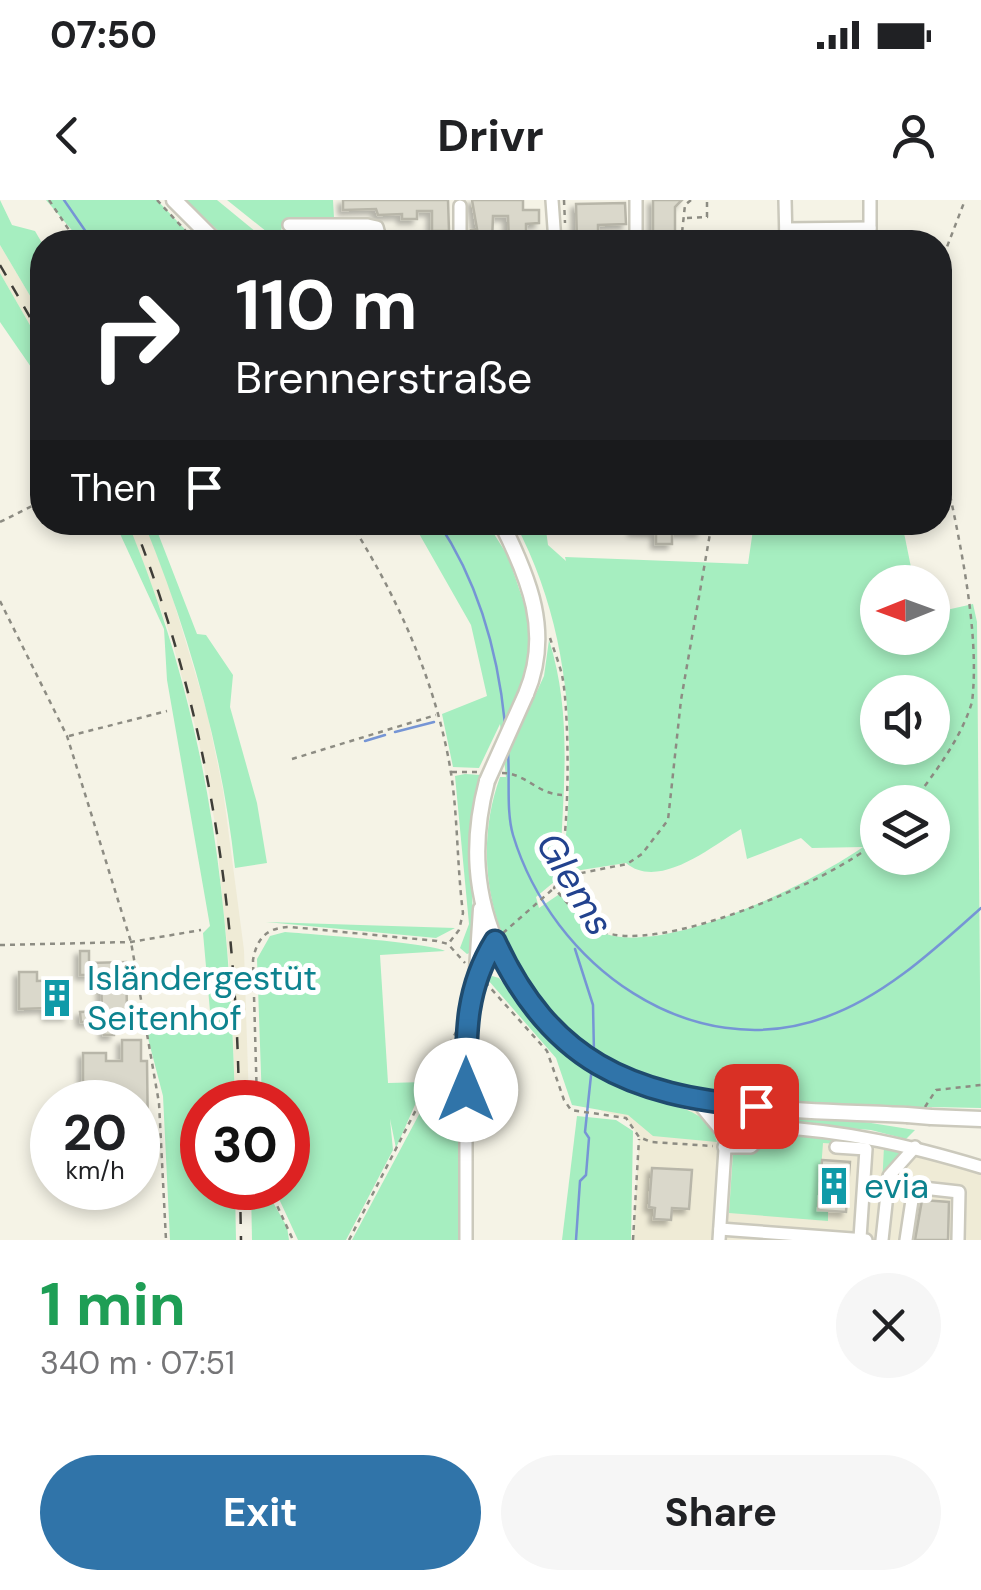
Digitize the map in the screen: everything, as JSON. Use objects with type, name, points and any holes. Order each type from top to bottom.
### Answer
[{"type":"main road","points":[[174,200],[204,230]]},
{"type":"main road","points":[[477,970],[482,904],[476,830],[486,781],[537,663],[539,628],[532,594],[507,535]]},
{"type":"main road","points":[[482,904],[495,941],[536,1012],[583,1056],[603,1069],[652,1090],[695,1099],[977,1122]]},
{"type":"street","points":[[552,200],[554,230]]},
{"type":"street","points":[[636,200],[636,230]]},
{"type":"street","points":[[785,200],[786,230]]},
{"type":"street","points":[[849,230],[870,228],[870,200]]},
{"type":"street","points":[[460,206],[460,230]]},
{"type":"street","points":[[289,224],[368,224],[378,230]]},
{"type":"street","points":[[466,1240],[466,1020],[477,970],[495,941]]},
{"type":"street","points":[[695,1099],[724,1142],[752,1147],[773,1127],[838,1130],[981,1166]]},
{"type":"street","points":[[728,1103],[719,1234],[856,1239],[866,1149],[836,1147]]},
{"type":"street","points":[[882,1240],[889,1176],[915,1147]]},
{"type":"street","points":[[906,1240],[914,1187],[960,1192],[958,1240]]},
{"type":"path","points":[[49,200],[69,230]]},
{"type":"path","points":[[157,200],[185,230]]},
{"type":"path","points":[[564,200],[565,229]]},
{"type":"path","points":[[684,230],[683,204],[690,200]]},
{"type":"path","points":[[686,218],[707,217],[707,200]]},
{"type":"path","points":[[952,234],[965,200]]},
{"type":"path","points":[[924,785],[965,720],[979,666],[978,622],[952,504]]},
{"type":"path","points":[[0,522],[30,507]]},
{"type":"path","points":[[357,535],[398,607],[438,715],[450,772],[463,913],[459,930],[448,944]]},
{"type":"path","points":[[560,878],[626,864],[642,854],[668,820],[681,700],[710,535]]},
{"type":"path","points":[[0,601],[67,736],[131,942],[160,1102],[166,1240]]},
{"type":"path","points":[[495,941],[554,888],[560,878],[565,795],[562,677],[549,636]]},
{"type":"path","points":[[67,736],[167,711]]},
{"type":"path","points":[[292,760],[438,715]]},
{"type":"path","points":[[504,773],[515,773],[541,792],[565,795]]},
{"type":"path","points":[[554,888],[599,930],[635,938],[678,933],[818,878],[860,851]]},
{"type":"path","points":[[256,1080],[253,960],[259,940],[268,931],[291,927],[448,944],[477,970],[547,1051],[564,1100],[579,1112],[626,1118],[639,1137],[632,1240]]},
{"type":"path","points":[[0,945],[131,942],[201,930]]},
{"type":"path","points":[[349,1240],[466,1020]]},
{"type":"path","points":[[927,1118],[926,1100],[936,1090],[981,1085]]},
{"type":"path","points":[[639,1137],[724,1142]]},
{"type":"path","points":[[280,1210],[293,1240]]},
{"type":"shaded area","points":[[0,245],[30,296],[30,325],[0,273]]},
{"type":"shaded area","points":[[133,535],[149,535],[166,576],[207,712],[223,790],[244,950],[248,1080],[234,1080],[232,995],[215,823],[198,737],[171,637]]},
{"type":"shaded area","points":[[606,1087],[669,1108],[797,1123],[908,1151],[981,1175],[981,1240],[633,1240],[639,1137],[626,1118],[601,1111]]},
{"type":"green space","points":[[0,200],[12,225],[31,230],[30,296],[0,245]]},
{"type":"green space","points":[[46,200],[157,200],[186,230],[72,230]]},
{"type":"green space","points":[[186,200],[217,200],[253,230],[217,230]]},
{"type":"green space","points":[[227,200],[333,200],[334,218],[283,220],[281,230],[264,230]]},
{"type":"green space","points":[[0,273],[30,325],[30,366],[0,322]]},
{"type":"green space","points":[[121,535],[133,535],[156,596],[196,737],[210,807],[227,950],[234,1080],[180,1080],[180,1210],[235,1210],[236,1240],[170,1240],[163,1096],[143,1019],[210,1011],[203,933],[210,926],[167,680],[164,629]]},
{"type":"green space","points":[[148,535],[159,535],[197,634],[206,635],[233,675],[230,707],[257,803],[267,863],[235,868],[222,779],[202,692]]},
{"type":"green space","points":[[420,535],[495,535],[508,556],[530,621],[533,657],[512,704],[514,741],[544,676],[549,640],[561,696],[564,782],[560,868],[554,882],[536,897],[539,908],[561,893],[599,931],[626,937],[659,935],[696,927],[773,897],[860,849],[860,875],[950,875],[950,785],[860,785],[860,847],[812,848],[801,838],[747,859],[741,829],[701,855],[669,869],[639,870],[626,863],[562,873],[569,783],[566,694],[549,607],[521,535],[547,535],[548,545],[566,561],[565,557],[748,564],[752,535],[904,535],[911,565],[860,565],[860,655],[950,655],[950,609],[973,604],[977,622],[981,1108],[825,1104],[714,1093],[614,1064],[573,1040],[543,1010],[528,986],[493,907],[487,842],[500,777],[506,777],[500,724],[479,768],[453,767],[442,714],[487,696],[471,625]]},
{"type":"green space","points":[[481,775],[471,841],[472,952],[467,954],[460,948],[469,924],[455,776]]},
{"type":"green space","points":[[266,922],[455,928],[436,938]]},
{"type":"green space","points":[[285,932],[395,942],[445,951],[380,955],[388,1083],[425,1082],[396,1148],[390,1119],[393,1150],[346,1240],[298,1240],[284,1210],[310,1210],[310,1080],[261,1080],[257,959],[270,936]]},
{"type":"green space","points":[[492,976],[499,978],[528,1014],[576,1059],[635,1094],[695,1114],[705,1121],[717,1142],[653,1136],[628,1115],[572,1105],[556,1058],[488,980]]},
{"type":"green space","points":[[462,1034],[463,1240],[352,1240]]},
{"type":"green space","points":[[577,1116],[616,1120],[633,1131],[631,1240],[562,1240]]},
{"type":"green space","points":[[763,1117],[846,1119],[915,1130],[906,1139],[871,1130],[770,1122],[749,1144],[735,1143],[741,1124]]},
{"type":"green space","points":[[776,1130],[908,1148],[896,1162],[880,1224],[884,1147],[823,1143],[818,1209],[828,1210],[828,1221],[729,1213],[733,1153]]},
{"type":"green space","points":[[251,1210],[277,1210],[289,1240],[252,1240]]},
{"type":"building","points":[[343,200],[448,200],[449,230],[432,230],[432,211],[417,211],[417,219],[402,219],[402,214],[378,215],[376,209],[343,210]]},
{"type":"building","points":[[472,200],[523,200],[523,210],[539,210],[539,223],[526,224],[526,230],[509,230],[508,216],[493,216],[492,230],[471,230],[477,229]]},
{"type":"building","points":[[653,200],[682,200],[675,207],[675,230],[653,230]]},
{"type":"building","points":[[625,203],[626,224],[577,230],[576,204]]},
{"type":"building","points":[[656,535],[672,535],[672,544],[656,544]]},
{"type":"building","points":[[80,951],[89,951],[89,963],[126,962],[127,1011],[114,1012],[114,1035],[104,1035],[104,1022],[81,1022],[80,1012],[102,1011],[101,975],[80,975]]},
{"type":"building","points":[[19,972],[37,972],[37,981],[67,980],[68,1016],[47,1016],[47,1008],[19,1009]]},
{"type":"building","points":[[122,1040],[141,1040],[141,1061],[147,1061],[147,1080],[83,1080],[83,1053],[106,1053],[106,1061],[122,1061]]},
{"type":"building","name":"evia","points":[[822,1160],[850,1162],[846,1212],[818,1210]]},
{"type":"building","points":[[652,1168],[692,1170],[689,1209],[672,1208],[671,1220],[654,1219],[655,1208],[649,1207]]},
{"type":"building","points":[[922,1200],[949,1202],[948,1240],[915,1240]]},
{"type":"waterway","name":"Glems","points":[[64,200],[85,230]]},
{"type":"waterway","name":"Glems","points":[[446,535],[465,569],[484,619],[505,724]]},
{"type":"waterway","points":[[395,732],[434,722]]},
{"type":"waterway","points":[[365,741],[385,735]]},
{"type":"waterway","name":"Glems","points":[[508,752],[513,835],[532,882],[559,925],[593,962],[633,993],[677,1015],[725,1028],[775,1029],[826,1017],[889,984],[981,908]]},
{"type":"waterway","points":[[575,949],[593,1005],[594,1053]]},
{"type":"waterway","points":[[576,1240],[580,1181],[586,1175],[589,1138],[585,1132],[592,1066]]},
{"type":"railway","points":[[0,265],[30,317]]},
{"type":"railway","points":[[138,535],[180,664],[213,808],[232,953],[238,1080]]},
{"type":"railway","points":[[240,1210],[241,1240]]},
{"type":"place","name":"Isländergestüt Seitenhof","points":[[57,998]]},
{"type":"place","name":"evia","points":[[834,1186]]},
{"type":"route","points":[[466,1090],[466,1020],[470,997],[477,970],[495,941],[536,1012],[564,1042],[603,1069],[667,1094],[756,1106]]}]
